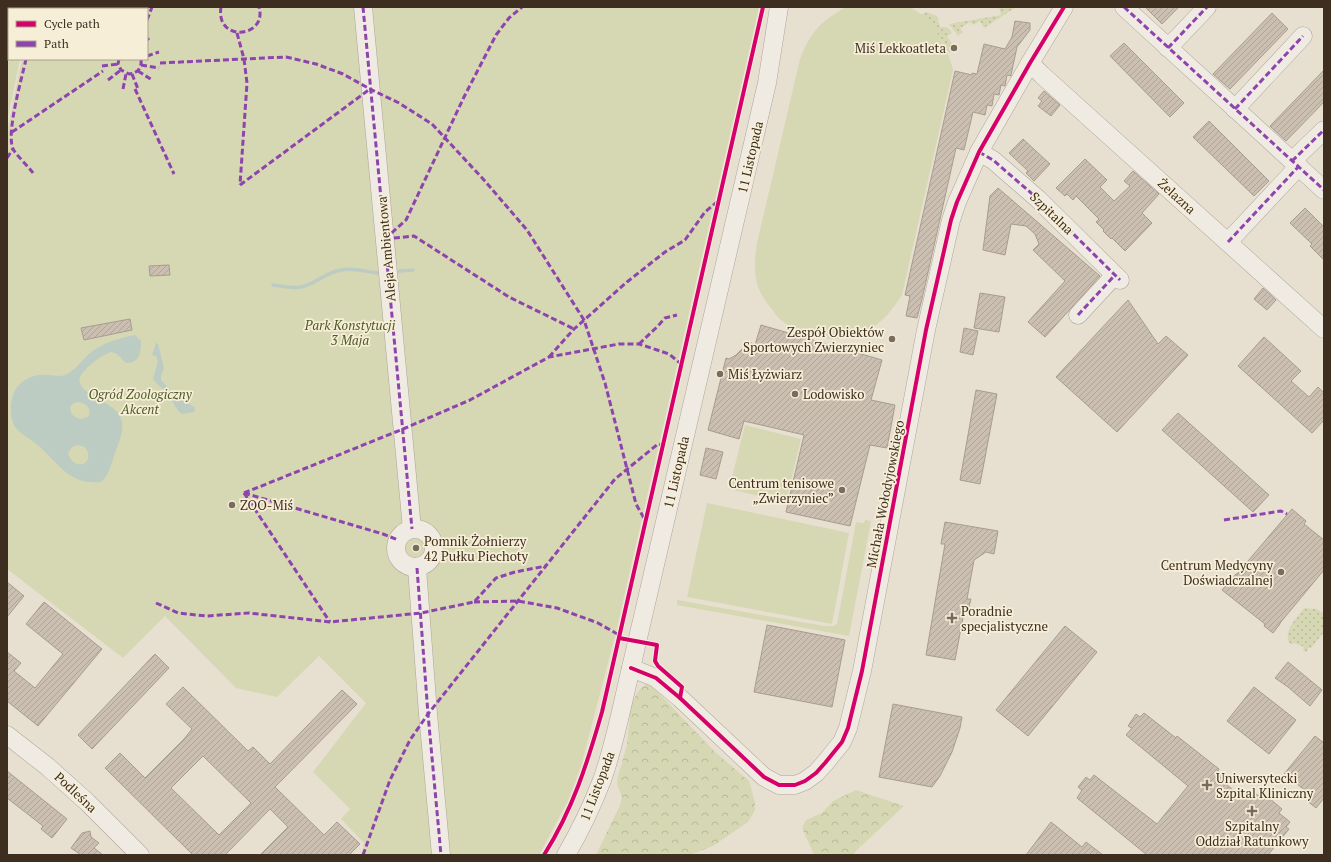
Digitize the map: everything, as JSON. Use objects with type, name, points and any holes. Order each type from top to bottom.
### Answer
[{"type":"street","name":"Aleja Ambientowa","points":[[363,7],[411,522]]},
{"type":"street","name":"11 Listopada","points":[[566,855],[582,825],[602,780],[632,668],[767,83],[779,7]]},
{"type":"street","name":"11 Listopada","points":[[767,83],[784,31],[790,7]]},
{"type":"street","name":"Michała Wołodyjowskiego","points":[[632,668],[656,678],[680,698],[764,777],[779,784],[795,784],[805,781],[816,773],[842,742],[848,728],[862,671],[923,346],[951,220],[961,191],[979,152],[1064,7]]},
{"type":"street","points":[[1124,7],[1324,190]]},
{"type":"street","points":[[1168,48],[1207,7]]},
{"type":"street","points":[[1235,109],[1303,36]]},
{"type":"street","name":"Żelazna","points":[[1030,63],[1324,329]]},
{"type":"street","points":[[1228,242],[1324,130]]},
{"type":"street","name":"Szpitalna","points":[[979,152],[993,160],[1038,199],[1118,278],[1078,315]]},
{"type":"street","points":[[411,522],[432,538],[435,548],[433,557],[430,561],[422,567],[417,568],[407,566],[403,563],[399,559],[396,550],[396,544],[400,536],[407,530],[411,522]]},
{"type":"street","points":[[417,568],[428,714],[441,855]]},
{"type":"street","name":"Podleśna","points":[[7,735],[48,767],[87,802],[132,852]]},
{"type":"green space","points":[[7,7],[31,7],[8,8],[8,60],[20,60],[7,122]]},
{"type":"green space","name":"Park Konstytucji 3 Maja","points":[[759,7],[615,636],[581,766],[568,801],[539,855],[363,855],[364,843],[341,819],[350,809],[313,772],[366,703],[319,656],[277,697],[236,688],[165,616],[123,658],[7,569],[7,132],[22,60],[148,60],[148,8],[32,8]]},
{"type":"green space","points":[[846,7],[910,7],[925,18],[938,34],[951,61],[953,70],[902,295],[887,316],[872,328],[856,335],[833,339],[811,336],[800,332],[790,327],[778,317],[766,302],[760,291],[756,279],[755,261],[757,243],[800,59],[808,41],[817,28]]},
{"type":"green space","points":[[999,7],[1016,7],[984,28],[980,21],[973,25],[970,22],[960,28],[963,32],[958,36],[949,24],[1001,15]]},
{"type":"green space","points":[[927,12],[937,16],[940,27],[947,27],[952,33],[947,36],[955,48],[949,53],[940,37],[920,15]]},
{"type":"green space","points":[[745,425],[801,439],[786,502],[729,489]]},
{"type":"green space","points":[[707,503],[849,533],[832,624],[687,597]]},
{"type":"green space","points":[[865,520],[871,521],[849,636],[677,605],[677,600],[824,626],[833,626],[837,624],[856,522],[864,523]]},
{"type":"green space","points":[[1304,608],[1317,609],[1324,614],[1324,632],[1311,648],[1308,648],[1307,652],[1303,651],[1304,647],[1294,643],[1291,645],[1288,640],[1291,625]]},
{"type":"green space","points":[[646,684],[654,688],[715,752],[749,781],[755,802],[755,810],[748,822],[713,846],[690,855],[596,855],[620,805],[622,797],[617,784],[627,745],[631,704],[639,690]]},
{"type":"green space","points":[[856,790],[904,806],[853,855],[814,855],[802,828],[806,820],[822,813],[833,801]]},
{"type":"shaded area","points":[[135,335],[141,341],[141,349],[137,359],[131,363],[126,363],[117,354],[111,352],[95,361],[80,377],[80,383],[84,389],[115,410],[120,416],[122,421],[122,430],[110,468],[102,481],[90,482],[74,478],[39,446],[16,428],[11,414],[13,395],[18,386],[27,379],[36,375],[65,375],[75,368],[95,349],[111,341]],"holes":[[[79,402],[88,407],[89,416],[79,419],[71,413],[70,407],[74,403]],[[77,445],[85,447],[88,453],[88,458],[83,464],[75,463],[68,453],[72,447]]]},
{"type":"shaded area","points":[[156,343],[158,344],[164,368],[161,380],[179,400],[184,400],[195,408],[194,412],[182,414],[167,393],[153,379],[158,361],[156,356],[152,355]]},
{"type":"building","points":[[1145,7],[1179,7],[1162,24]]},
{"type":"building","points":[[1272,13],[1288,29],[1230,89],[1213,74]]},
{"type":"building","points":[[1015,21],[1030,23],[1030,30],[1017,47],[1011,76],[1007,75],[1005,86],[1001,85],[999,95],[994,94],[992,106],[987,105],[985,115],[973,112],[964,150],[956,148],[917,318],[906,316],[910,296],[905,295],[955,71],[972,75],[972,73],[977,74],[984,44],[1005,49],[1012,37]]},
{"type":"building","points":[[1124,43],[1184,103],[1170,117],[1110,56]]},
{"type":"building","points":[[1324,70],[1324,102],[1286,141],[1270,126]]},
{"type":"building","points":[[1044,91],[1060,105],[1051,116],[1038,106],[1042,101],[1038,98]]},
{"type":"building","points":[[1209,121],[1269,181],[1254,196],[1193,137]]},
{"type":"building","points":[[1023,139],[1050,164],[1034,181],[1026,173],[1028,171],[1009,153]]},
{"type":"building","points":[[1085,159],[1107,180],[1100,187],[1114,201],[1130,186],[1124,181],[1133,171],[1159,194],[1142,213],[1152,223],[1125,251],[1103,231],[1104,230],[1096,222],[1099,219],[1076,196],[1073,200],[1067,194],[1065,196],[1056,188]]},
{"type":"building","points":[[998,188],[1100,276],[1045,337],[1028,322],[1065,281],[1033,250],[1039,244],[1035,234],[1026,226],[1011,224],[1005,255],[983,250],[990,196]]},
{"type":"building","points":[[1305,208],[1324,227],[1324,260],[1310,246],[1312,244],[1290,223]]},
{"type":"building","points":[[169,265],[170,275],[150,276],[149,266]]},
{"type":"building","points":[[1263,288],[1276,300],[1267,310],[1254,299]]},
{"type":"building","points":[[980,293],[1005,297],[999,332],[974,328]]},
{"type":"building","points":[[1128,300],[1158,344],[1166,336],[1188,355],[1117,432],[1056,377]]},
{"type":"building","points":[[130,319],[132,330],[84,340],[81,328]]},
{"type":"building","name":"Lodowisko","points":[[761,325],[882,360],[871,400],[895,405],[887,448],[870,445],[850,526],[786,512],[804,435],[744,421],[739,439],[708,430],[726,358],[729,359],[736,355],[748,341],[755,345]]},
{"type":"building","points":[[964,328],[978,331],[973,355],[960,352]]},
{"type":"building","points":[[1264,337],[1301,371],[1291,381],[1309,397],[1318,387],[1324,393],[1324,420],[1312,433],[1238,366]]},
{"type":"building","points":[[976,390],[997,394],[980,484],[960,480]]},
{"type":"building","points":[[1178,413],[1269,495],[1253,512],[1162,430]]},
{"type":"building","points":[[706,448],[723,452],[716,479],[700,475]]},
{"type":"building","name":"Centrum Medycyny Doświadczalnej","points":[[1292,509],[1306,521],[1304,524],[1324,540],[1324,570],[1273,633],[1264,626],[1265,624],[1222,590]]},
{"type":"building","points":[[945,522],[998,531],[994,554],[986,552],[974,560],[967,599],[971,599],[968,613],[964,612],[955,660],[926,655],[945,544],[941,544]]},
{"type":"building","points":[[7,582],[24,596],[7,617]]},
{"type":"building","points":[[44,602],[102,649],[38,726],[7,701],[7,652],[21,663],[14,671],[35,688],[63,654],[26,624]]},
{"type":"building","points":[[767,625],[845,640],[832,707],[754,692]]},
{"type":"building","points":[[1065,626],[1097,652],[1028,736],[996,710]]},
{"type":"building","points":[[155,654],[169,668],[92,749],[78,735]]},
{"type":"building","points":[[1288,662],[1322,690],[1310,706],[1275,678]]},
{"type":"building","points":[[183,687],[248,751],[253,747],[270,764],[342,690],[357,704],[275,787],[324,835],[337,822],[360,844],[349,855],[260,855],[288,827],[270,809],[225,855],[193,855],[105,768],[120,753],[145,778],[184,739],[192,729],[166,704]],"holes":[[[203,756],[251,803],[219,835],[171,788]]]},
{"type":"building","points":[[1254,687],[1296,720],[1269,754],[1227,721]]},
{"type":"building","points":[[893,704],[962,717],[952,752],[940,776],[932,787],[879,777]]},
{"type":"building","name":"Uniwersytecki Szpital Kliniczny","points":[[1144,713],[1176,738],[1177,736],[1219,769],[1218,771],[1229,780],[1226,784],[1240,796],[1244,792],[1247,794],[1250,790],[1259,796],[1263,793],[1282,809],[1279,813],[1290,822],[1286,827],[1289,829],[1268,855],[1147,855],[1077,798],[1082,790],[1078,787],[1086,777],[1090,780],[1094,775],[1157,824],[1188,786],[1126,735],[1132,728],[1128,726],[1136,714],[1140,717]]},
{"type":"building","points":[[1315,736],[1324,743],[1324,798],[1316,808],[1306,800],[1310,794],[1284,774]]},
{"type":"building","points":[[7,771],[67,819],[52,838],[41,829],[43,826],[7,798]]},
{"type":"building","points":[[1051,822],[1082,847],[1086,842],[1103,855],[1026,855]]},
{"type":"building","points":[[90,831],[91,837],[99,843],[94,848],[103,855],[81,855],[71,848],[82,833]]},
{"type":"waterway","points":[[273,285],[298,288],[311,284],[330,273],[346,269],[378,273]]},
{"type":"waterway","points":[[399,271],[413,270]]},
{"type":"marked path","points":[[148,17],[152,7]]},
{"type":"marked path","points":[[221,7],[221,19],[226,27],[233,31],[241,32],[249,30],[256,25],[260,17],[259,7]]},
{"type":"marked path","points":[[363,7],[412,529]]},
{"type":"marked path","points":[[385,239],[406,220],[464,97],[496,35],[509,18],[522,7]]},
{"type":"marked path","points":[[1124,7],[1324,190]]},
{"type":"marked path","points":[[1168,48],[1207,7]]},
{"type":"marked path","points":[[237,33],[244,59],[247,83],[240,185]]},
{"type":"marked path","points":[[1235,109],[1303,36]]},
{"type":"marked path","points":[[148,56],[159,52]]},
{"type":"marked path","points":[[160,63],[286,57],[316,64],[343,74],[399,103],[432,124],[484,180],[527,230],[584,320],[605,383],[636,504],[645,520]]},
{"type":"marked path","points":[[26,60],[13,118],[11,141],[15,152],[33,173]]},
{"type":"marked path","points":[[119,60],[118,64],[121,70],[129,74],[139,70],[141,60]]},
{"type":"marked path","points":[[102,66],[118,64]]},
{"type":"marked path","points":[[141,65],[159,68]]},
{"type":"marked path","points":[[108,80],[121,70]]},
{"type":"marked path","points":[[12,132],[103,71]]},
{"type":"marked path","points":[[138,71],[152,80]]},
{"type":"marked path","points":[[123,89],[126,74]]},
{"type":"marked path","points":[[132,74],[138,89]]},
{"type":"marked path","points":[[135,89],[174,174]]},
{"type":"marked path","points":[[240,185],[370,89]]},
{"type":"marked path","points":[[1292,161],[1324,130]]},
{"type":"marked path","points":[[7,158],[13,149]]},
{"type":"marked path","points":[[979,152],[993,160],[1038,199],[1120,280]]},
{"type":"marked path","points":[[1228,242],[1299,166]]},
{"type":"marked path","points":[[549,357],[574,329],[627,282],[665,252],[685,240],[705,212],[717,202]]},
{"type":"marked path","points":[[385,239],[414,236],[509,297],[574,329]]},
{"type":"marked path","points":[[1078,315],[1115,275]]},
{"type":"marked path","points":[[639,344],[665,318],[677,315]]},
{"type":"marked path","points":[[244,493],[403,429],[470,400],[549,357],[619,344],[639,344],[669,354],[681,364]]},
{"type":"marked path","points":[[363,855],[390,780],[410,740],[428,714],[615,479],[658,444],[662,445]]},
{"type":"marked path","points":[[244,493],[383,534],[398,540]]},
{"type":"marked path","points":[[244,493],[330,622]]},
{"type":"marked path","points":[[1224,520],[1281,511],[1287,514]]},
{"type":"marked path","points":[[156,603],[178,613],[206,616],[249,613],[330,622],[421,613],[474,602],[496,578],[515,572],[546,566]]},
{"type":"marked path","points":[[417,568],[428,714],[441,855]]},
{"type":"marked path","points":[[474,602],[518,601],[557,608],[598,623],[619,635]]},
{"type":"cycle path","points":[[544,855],[563,821],[578,786],[591,750],[602,712],[763,7]]},
{"type":"cycle path","points":[[631,668],[656,678],[680,698],[764,777],[779,785],[795,785],[805,781],[816,773],[842,742],[848,728],[862,671],[926,330],[951,220],[957,202],[979,152],[1064,7]]},
{"type":"cycle path","points":[[619,638],[657,645],[655,661],[658,666],[682,687],[680,698]]},
{"type":"place","name":"Miś Lekkoatleta","points":[[954,48]]},
{"type":"place","name":"Zespół Obiektów Sportowych Zwierzyniec","points":[[892,339]]},
{"type":"place","name":"Miś Łyżwiarz","points":[[720,374]]},
{"type":"place","name":"Lodowisko","points":[[795,394]]},
{"type":"place","name":"Centrum tenisowe „Zwierzyniec”","points":[[842,490]]},
{"type":"place","name":"ZOO-Miś","points":[[232,505]]},
{"type":"place","name":"Pomnik Żołnierzy 42 Pułku Piechoty","points":[[416,548]]},
{"type":"place","name":"Centrum Medycyny Doświadczalnej","points":[[1281,572]]},
{"type":"place","name":"Poradnie specjalistyczne","points":[[952,618]]},
{"type":"place","name":"Uniwersytecki Szpital Kliniczny","points":[[1207,785]]},
{"type":"place","name":"Szpitalny Oddział Ratunkowy","points":[[1252,811]]},
{"type":"park label","name":"Ogród Zoologiczny Akcent","points":[[140,402]]}]
